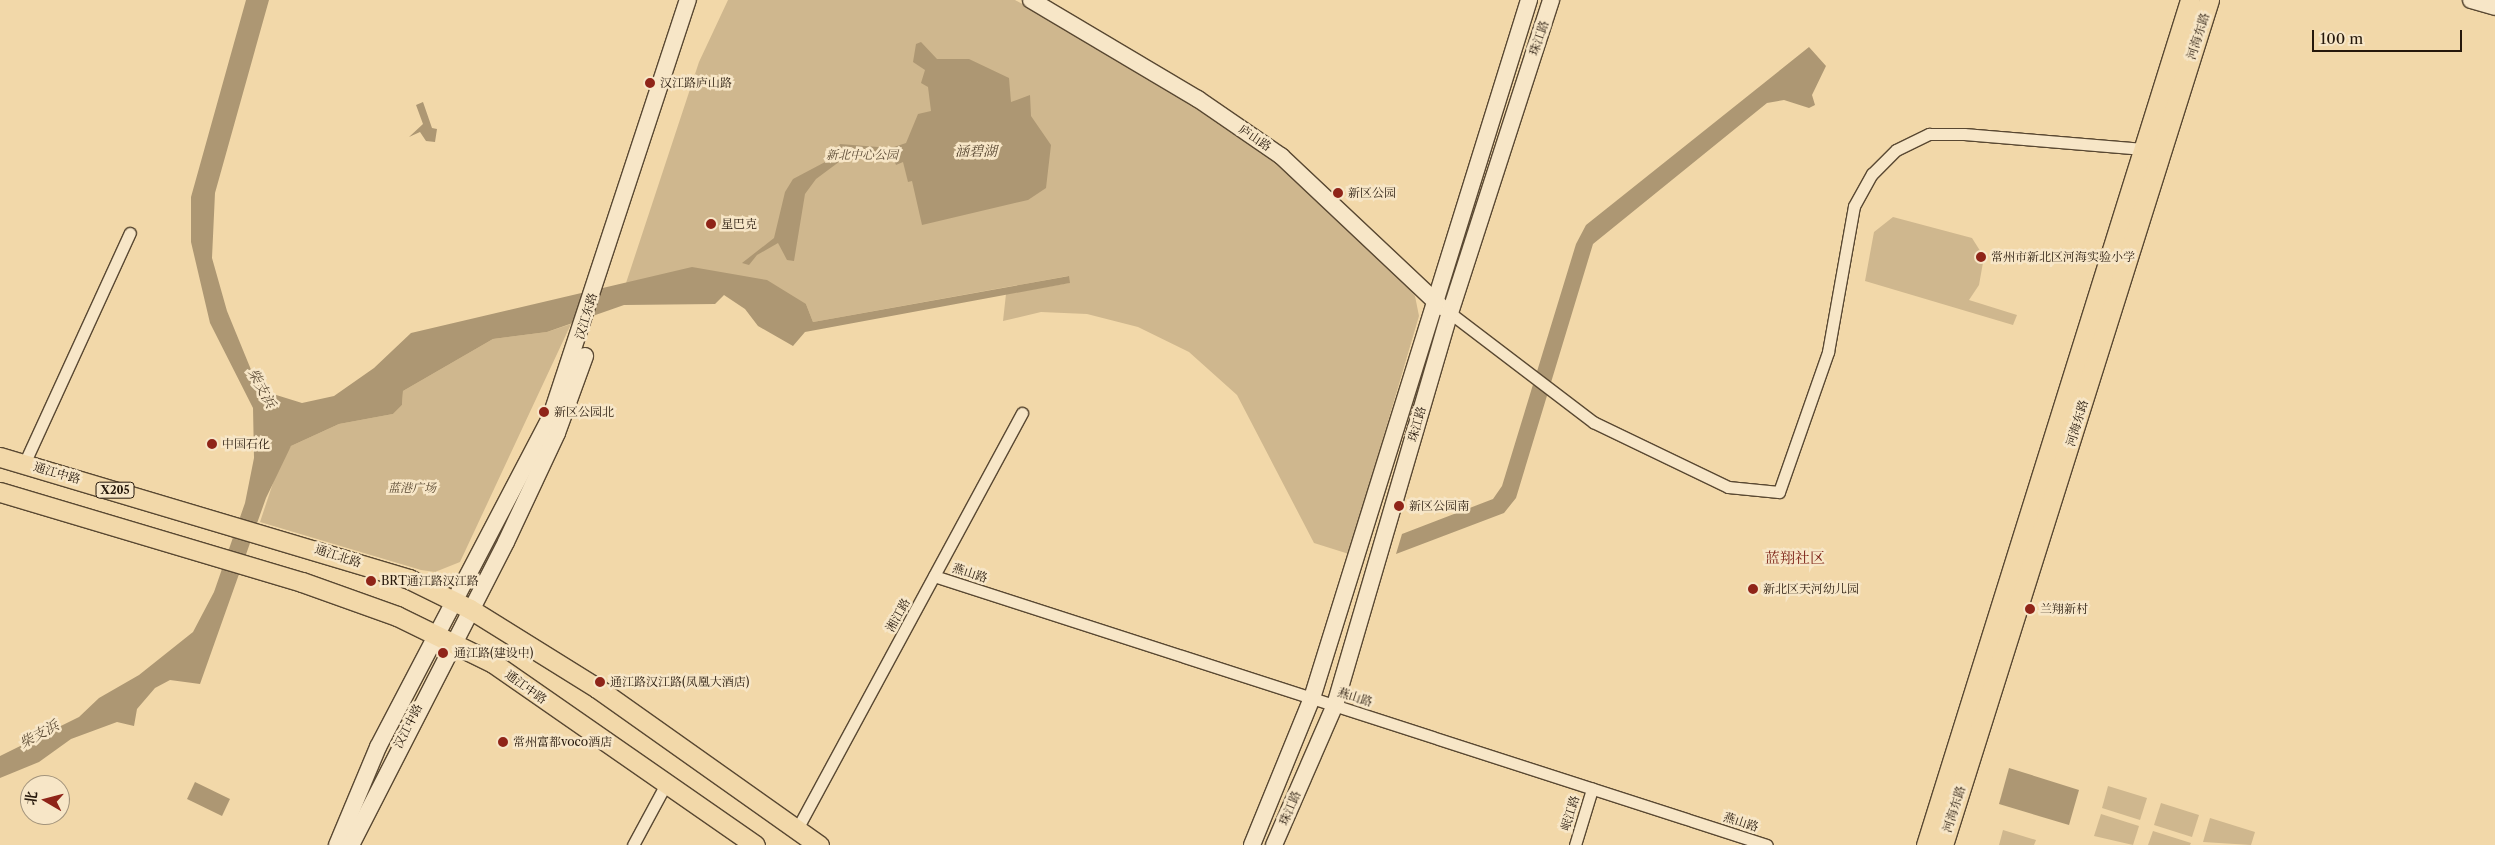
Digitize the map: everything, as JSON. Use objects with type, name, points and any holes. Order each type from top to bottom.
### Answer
[{"type":"main road","name":"河海东路","points":[[1926,845],[2190,0]]},
{"type":"main road","name":"河海东路","points":[[1943,845],[2209,0]]},
{"type":"main road","name":"通江中路","points":[[0,457],[259,532]]},
{"type":"main road","name":"通江中路","points":[[0,492],[347,596],[445,638],[493,663],[755,845]]},
{"type":"main road","name":"通江北路","points":[[259,532],[409,579],[458,609]]},
{"type":"main road","points":[[458,609],[597,688],[819,845]]},
{"type":"street","name":"汉江东路","points":[[458,609],[529,463],[591,322],[640,134],[688,0]]},
{"type":"street","name":"汉江东路","points":[[604,276],[664,92],[699,0]]},
{"type":"street","name":"庐山路","points":[[1030,0],[1198,99],[1281,156],[1434,301],[1450,313]]},
{"type":"street","name":"珠江路","points":[[1252,845],[1312,698],[1529,0]]},
{"type":"street","name":"珠江路","points":[[1274,845],[1334,704],[1450,313],[1551,0]]},
{"type":"street","points":[[2471,0],[2495,7]]},
{"type":"street","points":[[1450,313],[1593,422],[1728,487],[1779,492],[1828,352],[1854,206],[1872,174],[1896,150],[1929,134],[1964,134],[2143,149]]},
{"type":"street","points":[[24,464],[130,233]]},
{"type":"street","name":"湘江路","points":[[797,830],[1022,413]]},
{"type":"street","name":"燕山路","points":[[934,576],[1334,704],[1743,841],[1768,845]]},
{"type":"street","name":"汉江中路","points":[[337,845],[378,746],[445,638],[458,609]]},
{"type":"street","name":"汉江中路","points":[[351,845],[458,609]]},
{"type":"street","points":[[633,845],[666,784]]},
{"type":"street","name":"岷江路","points":[[1575,845],[1592,789]]},
{"type":"green space","name":"新北中心公园","points":[[728,0],[1015,0],[1120,58],[1277,162],[1403,282],[1415,296],[1419,316],[1349,554],[1314,543],[1237,395],[1189,352],[1138,327],[1087,314],[1041,312],[1003,321],[1006,294],[1069,283],[1068,276],[813,322],[806,304],[626,283],[699,62]]},
{"type":"green space","points":[[1893,217],[1972,238],[1984,257],[1979,285],[1969,300],[2017,315],[2013,325],[1865,281],[1874,232]]},
{"type":"green space","name":"蓝港广场","points":[[571,324],[460,562],[435,572],[421,570],[260,522],[280,462],[291,446],[339,424],[393,414],[402,405],[403,391],[493,339],[547,332]]},
{"type":"green space","points":[[2108,786],[2147,798],[2140,820],[2102,808]]},
{"type":"green space","points":[[2161,803],[2199,815],[2192,837],[2154,825]]},
{"type":"green space","points":[[2101,814],[2139,826],[2133,845],[2094,836]]},
{"type":"green space","points":[[2210,818],[2255,832],[2251,845],[2203,842]]},
{"type":"green space","points":[[2003,830],[2036,840],[2034,845],[1999,845]]},
{"type":"green space","points":[[2153,831],[2191,843],[2190,845],[2148,845]]},
{"type":"water","name":"柴支浜","points":[[246,0],[269,0],[215,193],[212,258],[227,311],[254,377],[273,394],[302,403],[334,396],[374,368],[411,333],[692,267],[767,280],[806,304],[813,322],[1069,276],[1070,283],[805,332],[793,346],[758,326],[745,309],[724,295],[715,304],[624,305],[547,332],[493,339],[403,391],[402,405],[393,414],[339,424],[291,446],[266,498],[200,684],[170,680],[155,688],[137,709],[134,726],[117,722],[71,739],[39,762],[0,778],[0,756],[79,717],[99,698],[139,675],[193,632],[214,592],[245,503],[254,458],[253,408],[210,323],[191,242],[191,197]]},
{"type":"water","name":"涵碧湖","points":[[921,42],[937,59],[969,59],[1009,78],[1011,102],[1030,95],[1031,116],[1051,145],[1046,188],[1028,200],[922,225],[912,181],[908,182],[903,162],[896,165],[891,152],[851,153],[816,179],[805,194],[794,261],[787,260],[778,243],[757,255],[749,265],[742,263],[774,238],[785,192],[793,179],[827,161],[840,144],[891,148],[906,143],[918,114],[931,111],[928,87],[921,83],[925,70],[913,62],[916,44]]},
{"type":"water","points":[[1809,47],[1826,66],[1812,95],[1815,105],[1809,108],[1784,100],[1767,103],[1593,244],[1516,498],[1504,513],[1396,554],[1402,534],[1493,499],[1502,486],[1576,244],[1586,225]]},
{"type":"water","points":[[423,102],[432,128],[437,129],[435,142],[426,141],[420,132],[409,137],[423,124],[416,105]]},
{"type":"water","points":[[2009,768],[2079,790],[2069,825],[1999,804]]},
{"type":"water","points":[[195,782],[230,799],[222,816],[187,799]]},
{"type":"place","name":"汉江路庐山路","points":[[650,83]]},
{"type":"place","name":"新区公园","points":[[1338,193]]},
{"type":"place","name":"星巴克","points":[[711,224]]},
{"type":"place","name":"常州市新北区河海实验小学","points":[[1981,257]]},
{"type":"place","name":"新区公园北","points":[[544,412]]},
{"type":"place","name":"中国石化","points":[[212,444]]},
{"type":"place","name":"新区公园南","points":[[1399,506]]},
{"type":"place","name":"BRT通江路汉江路","points":[[371,581]]},
{"type":"place","name":"新北区天河幼儿园","points":[[1753,589]]},
{"type":"place","name":"兰翔新村","points":[[2030,609]]},
{"type":"place","name":"通江路(建设中)","points":[[443,653]]},
{"type":"place","name":"通江路汉江路(凤凰大酒店)","points":[[600,682]]},
{"type":"place","name":"常州富都voco酒店","points":[[503,742]]},
{"type":"district","name":"蓝翔社区","points":[[1795,558]]}]
